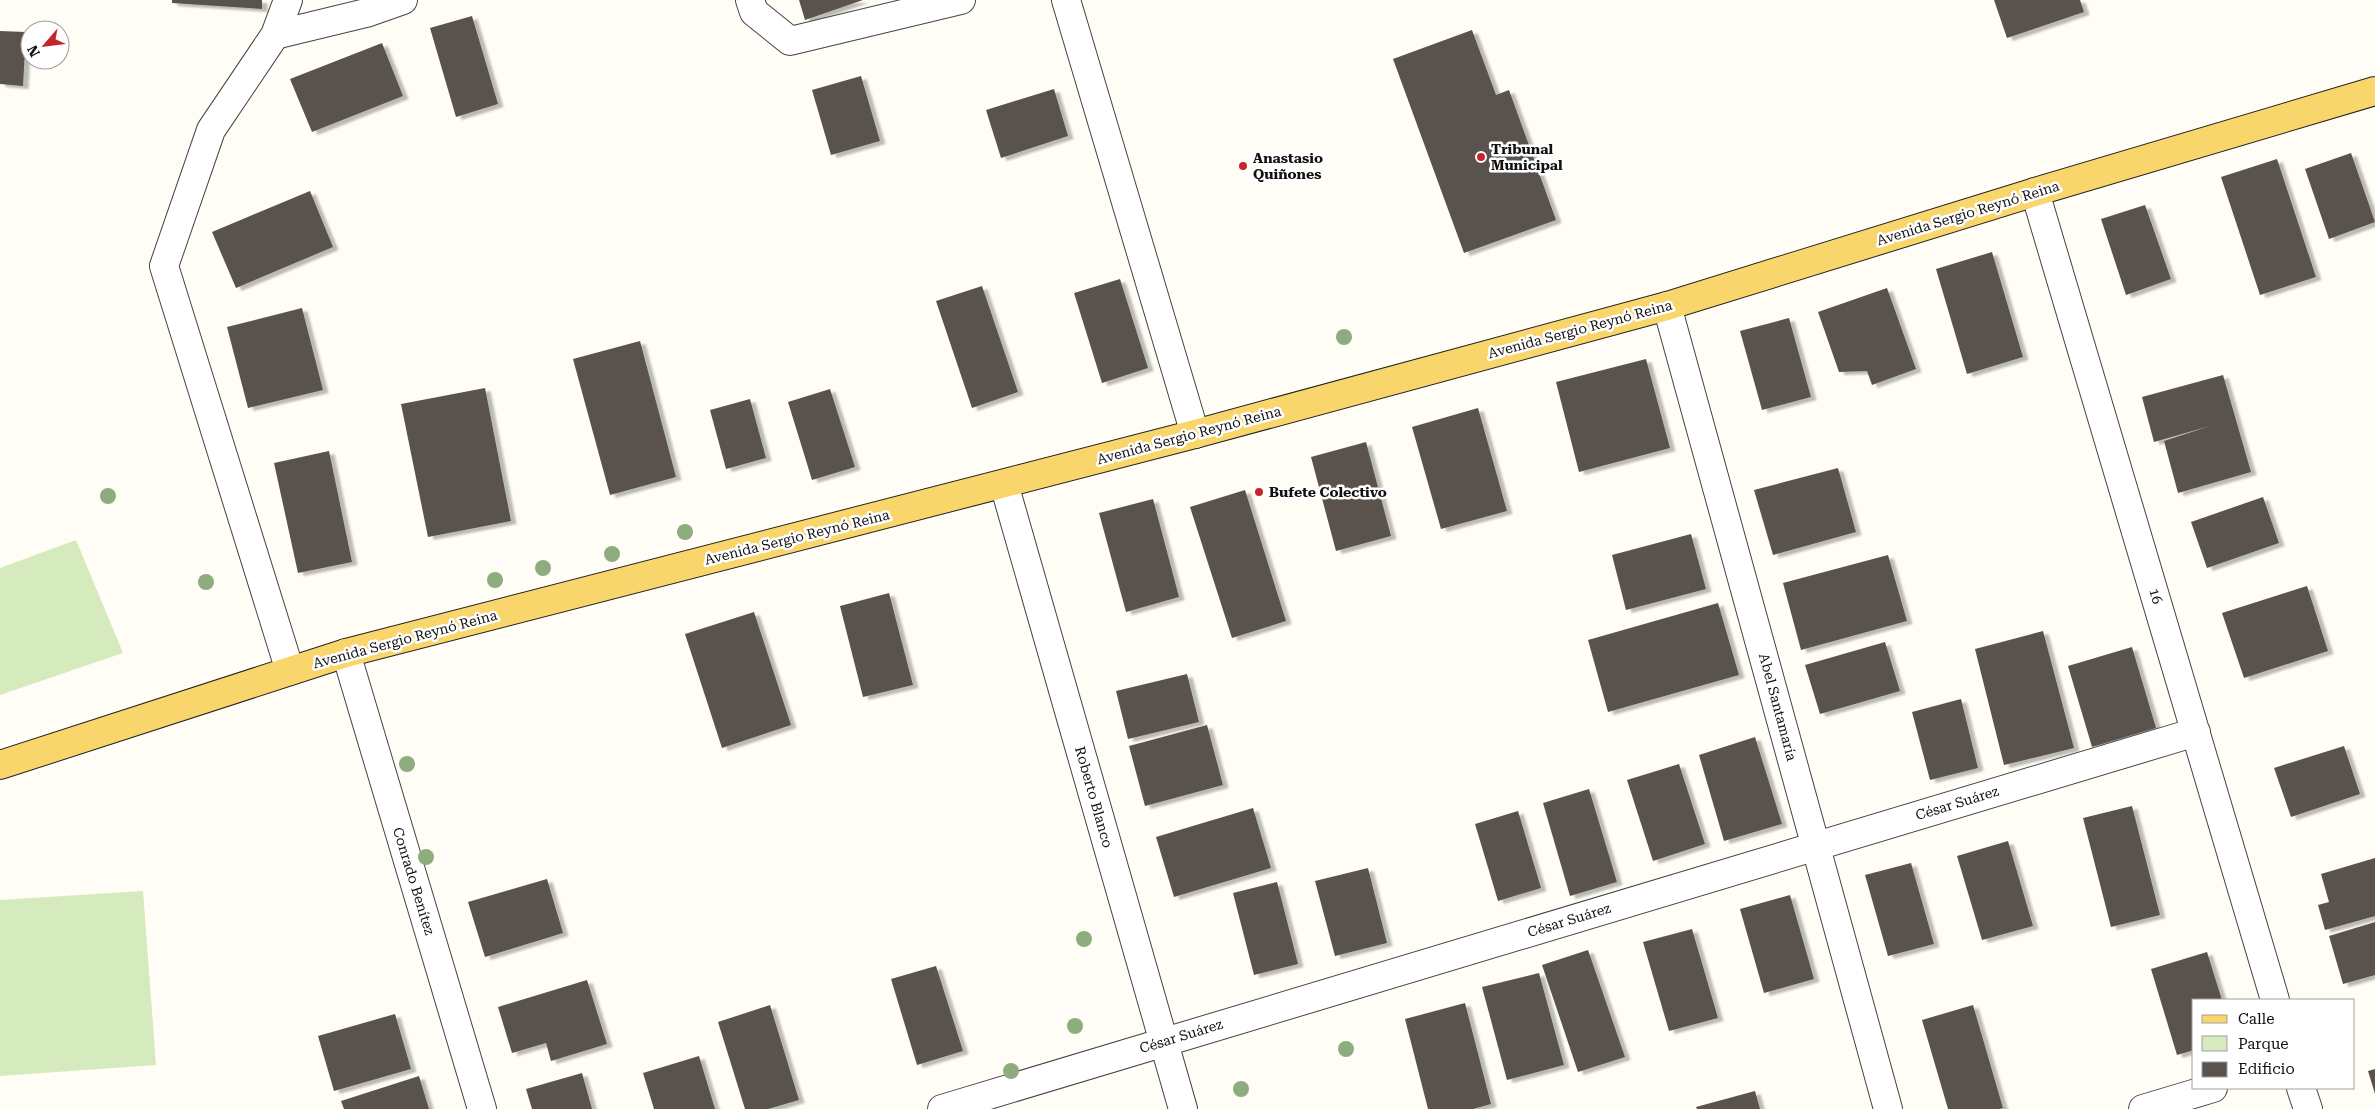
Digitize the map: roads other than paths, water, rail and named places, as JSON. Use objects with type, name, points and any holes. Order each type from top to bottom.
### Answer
[{"type":"main road","name":"Avenida Sergio Reynó Reina","points":[[0,765],[346,653],[1195,434],[1667,306],[2035,192],[2375,91]]},
{"type":"street","points":[[288,0],[275,35],[211,130],[164,266],[290,671]]},
{"type":"street","points":[[275,35],[366,13],[403,0]]},
{"type":"street","points":[[750,0],[754,12],[790,41],[960,0]]},
{"type":"street","points":[[1066,0],[1195,434]]},
{"type":"street","name":"16","points":[[2035,192],[2276,999]]},
{"type":"street","name":"Abel Santamaría","points":[[1667,306],[1888,1109]]},
{"type":"street","name":"Roberto Blanco","points":[[1004,484],[1183,1109]]},
{"type":"street","name":"Conrado Benítez","points":[[346,653],[482,1109]]},
{"type":"street","name":"César Suárez","points":[[942,1109],[2196,732]]},
{"type":"street","points":[[2143,1109],[2210,1089]]},
{"type":"street","points":[[2301,1089],[2308,1109]]},
{"type":"place","name":"Tribunal Municipal","points":[[1481,157]]},
{"type":"place","name":"Anastasio Quiñones","points":[[1243,166]]},
{"type":"place","name":"Bufete Colectivo","points":[[1259,492]]}]
